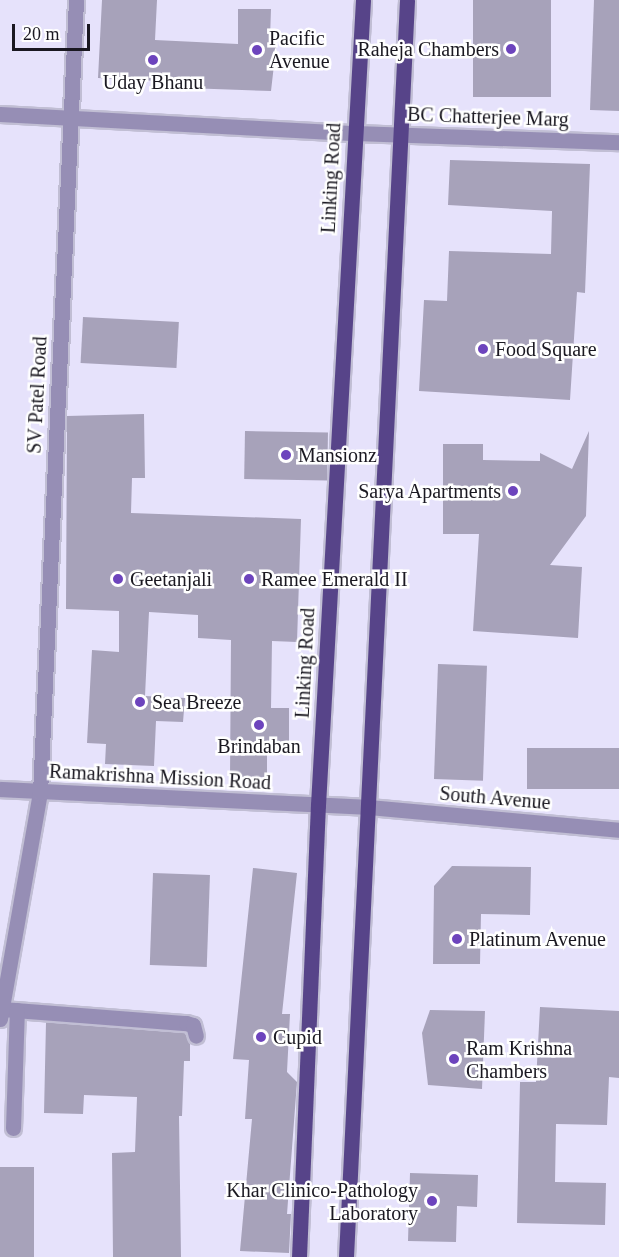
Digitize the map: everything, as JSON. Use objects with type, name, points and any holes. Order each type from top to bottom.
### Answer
[{"type":"main road","name":"Linking Road","points":[[299,1257],[318,805],[363,0]]},
{"type":"main road","points":[[346,1257],[407,0]]},
{"type":"street","name":"SV Patel Road","points":[[11,1128],[6,1013],[40,793],[75,0]]},
{"type":"street","name":"BC Chatterjee Marg","points":[[0,114],[355,133],[619,142]]},
{"type":"street","name":"Ramakrishna Mission Road","points":[[0,789],[40,793],[368,807]]},
{"type":"street","name":"South Avenue","points":[[368,807],[619,830]]},
{"type":"street","points":[[6,1013],[186,1023],[193,1025],[196,1036]]},
{"type":"building","name":"Uday Bhanu","points":[[102,0],[157,0],[155,40],[238,44],[238,9],[271,9],[270,39],[277,39],[271,91],[186,88],[178,82],[98,78]]},
{"type":"building","name":"Raheja Chambers","points":[[473,0],[551,0],[551,97],[473,97]]},
{"type":"building","points":[[594,0],[619,0],[619,111],[590,110]]},
{"type":"building","points":[[450,160],[590,164],[585,293],[577,292],[570,400],[419,391],[424,300],[447,301],[449,251],[551,254],[552,211],[448,205]]},
{"type":"building","points":[[83,317],[179,322],[176,368],[81,363]]},
{"type":"building","points":[[144,414],[145,478],[132,478],[131,513],[301,519],[297,642],[272,641],[271,708],[289,708],[289,743],[267,742],[267,777],[230,777],[231,640],[198,638],[198,615],[149,612],[145,696],[185,698],[183,722],[156,721],[154,766],[105,764],[106,744],[87,743],[92,650],[119,652],[119,611],[66,609],[67,416]]},
{"type":"building","name":"Mansionz","points":[[245,431],[328,432],[327,480],[244,479]]},
{"type":"building","points":[[589,431],[586,516],[550,565],[582,567],[578,638],[473,631],[479,534],[443,534],[443,444],[483,444],[483,460],[540,461],[540,453],[572,469]]},
{"type":"building","points":[[438,664],[487,666],[483,781],[434,779]]},
{"type":"building","points":[[527,748],[619,748],[619,789],[527,789]]},
{"type":"building","name":"Platinum Avenue","points":[[452,866],[531,867],[530,915],[481,914],[480,964],[433,964],[434,886]]},
{"type":"building","points":[[253,868],[297,873],[282,1014],[290,1014],[287,1072],[297,1082],[287,1214],[291,1214],[289,1253],[240,1251],[252,1119],[245,1119],[249,1060],[233,1059]]},
{"type":"building","points":[[153,873],[210,875],[207,967],[150,965]]},
{"type":"building","points":[[540,1007],[619,1011],[619,1078],[609,1077],[607,1125],[556,1124],[555,1182],[606,1183],[605,1225],[517,1223],[520,1082],[536,1082]]},
{"type":"building","name":"Ram Krishna Chambers","points":[[430,1010],[485,1011],[482,1089],[428,1085],[422,1033]]},
{"type":"building","points":[[46,1022],[185,1033],[190,1044],[190,1061],[184,1061],[182,1116],[179,1116],[181,1257],[113,1257],[112,1153],[135,1152],[137,1097],[84,1095],[83,1114],[44,1113]]},
{"type":"building","points":[[0,1167],[34,1167],[34,1257],[0,1257]]},
{"type":"building","points":[[410,1173],[478,1175],[477,1207],[457,1206],[456,1242],[408,1241]]},
{"type":"place","name":"Raheja Chambers","points":[[511,49]]},
{"type":"place","name":"Pacific Avenue","points":[[257,50]]},
{"type":"place","name":"Uday Bhanu","points":[[153,60]]},
{"type":"place","name":"Food Square","points":[[483,349]]},
{"type":"place","name":"Mansionz","points":[[286,455]]},
{"type":"place","name":"Sarya Apartments","points":[[513,491]]},
{"type":"place","name":"Geetanjali","points":[[118,579]]},
{"type":"place","name":"Ramee Emerald II","points":[[249,579]]},
{"type":"place","name":"Sea Breeze","points":[[140,702]]},
{"type":"place","name":"Brindaban","points":[[259,725]]},
{"type":"place","name":"Platinum Avenue","points":[[457,939]]},
{"type":"place","name":"Cupid","points":[[261,1037]]},
{"type":"place","name":"Ram Krishna Chambers","points":[[454,1059]]},
{"type":"place","name":"Khar Clinico-Pathology Laboratory","points":[[432,1201]]}]
